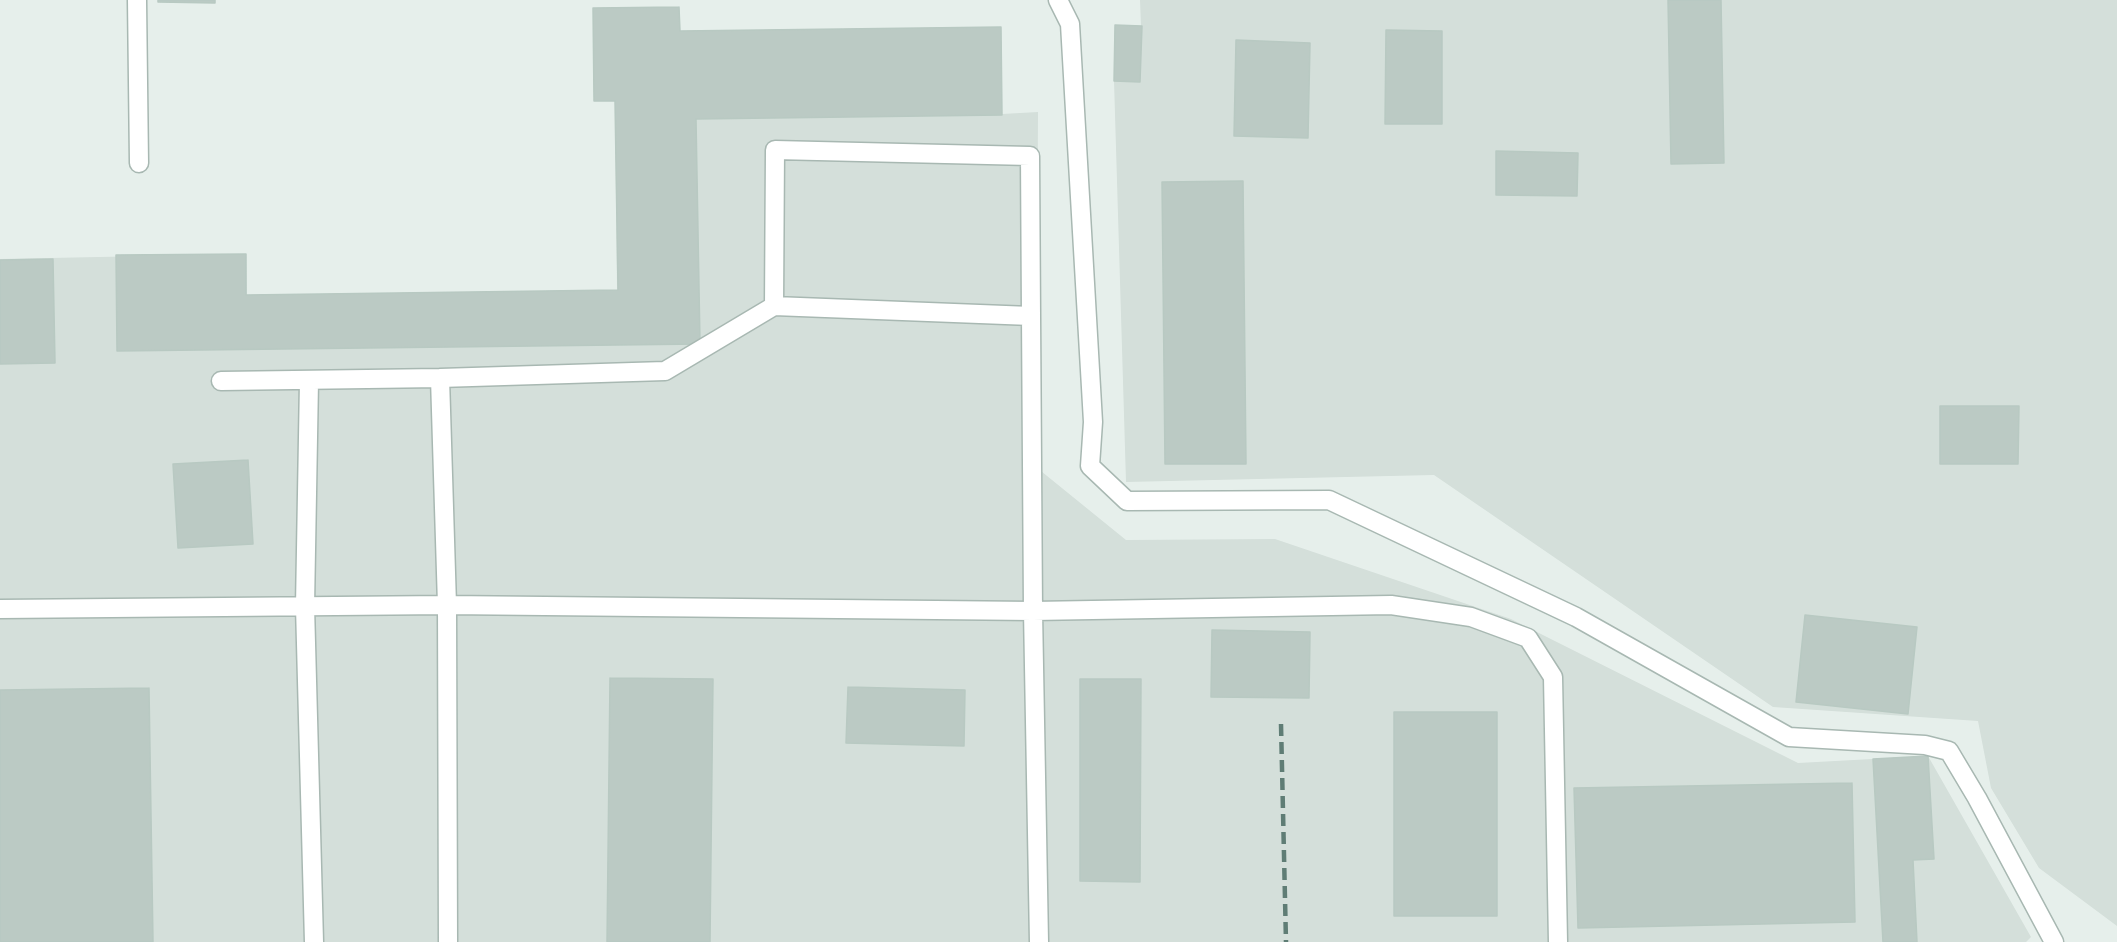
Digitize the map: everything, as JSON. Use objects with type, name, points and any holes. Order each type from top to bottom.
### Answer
[{"type":"lane","points":[[136,0],[140,163]]},
{"type":"lane","points":[[1058,0],[1070,24],[1093,422],[1090,466],[1119,494],[1127,501],[1329,500],[1576,617],[1790,737],[1925,745],[1949,750],[2054,942]]},
{"type":"lane","points":[[774,306],[776,150],[1030,156],[1033,611],[1039,942]]},
{"type":"lane","points":[[221,381],[309,381],[665,371],[774,306],[1032,316]]},
{"type":"lane","points":[[440,378],[447,605],[448,942]]},
{"type":"lane","points":[[309,381],[305,606],[314,942]]},
{"type":"lane","points":[[0,609],[447,605],[1033,611],[1391,605],[1471,617],[1528,638],[1553,677],[1558,942]]},
{"type":"shaded area","points":[[1140,0],[2117,0],[2117,926],[2039,868],[1991,788],[1978,721],[1773,707],[1434,475],[1126,482],[1114,81],[1115,25],[1141,26]]},
{"type":"shaded area","points":[[679,7],[680,31],[1001,27],[1002,114],[1038,112],[1036,467],[1126,540],[1275,539],[1511,619],[1798,763],[1928,756],[2031,937],[2026,942],[0,942],[0,259],[246,254],[247,295],[617,290],[615,101],[594,101],[593,8]]},
{"type":"building","points":[[158,0],[215,0],[215,3],[158,2]]},
{"type":"building","points":[[1668,0],[1721,0],[1724,163],[1671,164]]},
{"type":"building","points":[[679,7],[680,31],[1001,27],[1002,115],[696,119],[700,344],[117,351],[116,255],[246,254],[246,295],[618,290],[615,101],[594,101],[593,8]]},
{"type":"building","points":[[1115,25],[1142,26],[1140,82],[1114,81]]},
{"type":"building","points":[[1386,30],[1442,31],[1442,124],[1385,124]]},
{"type":"building","points":[[1236,40],[1310,43],[1308,138],[1234,136]]},
{"type":"building","points":[[1496,151],[1578,153],[1577,196],[1496,195]]},
{"type":"building","points":[[1243,181],[1246,464],[1165,464],[1162,182]]},
{"type":"building","points":[[53,259],[55,363],[0,364],[0,260]]},
{"type":"building","points":[[1940,406],[2019,406],[2018,464],[1940,464]]},
{"type":"building","points":[[248,460],[253,544],[178,548],[173,464]]},
{"type":"building","points":[[1805,615],[1917,627],[1908,714],[1796,702]]},
{"type":"building","points":[[1212,630],[1310,632],[1309,698],[1211,697]]},
{"type":"building","points":[[610,678],[713,679],[710,942],[607,942]]},
{"type":"building","points":[[1080,679],[1141,679],[1140,882],[1080,881]]},
{"type":"building","points":[[848,687],[965,690],[964,746],[846,743]]},
{"type":"building","points":[[149,688],[153,942],[0,942],[0,690]]},
{"type":"building","points":[[1394,712],[1497,712],[1497,916],[1394,916]]},
{"type":"building","points":[[1928,756],[1934,859],[1913,860],[1917,942],[1883,942],[1873,759]]},
{"type":"building","points":[[1852,783],[1855,922],[1578,928],[1574,788]]},
{"type":"railway","points":[[1281,724],[1286,942]]}]
